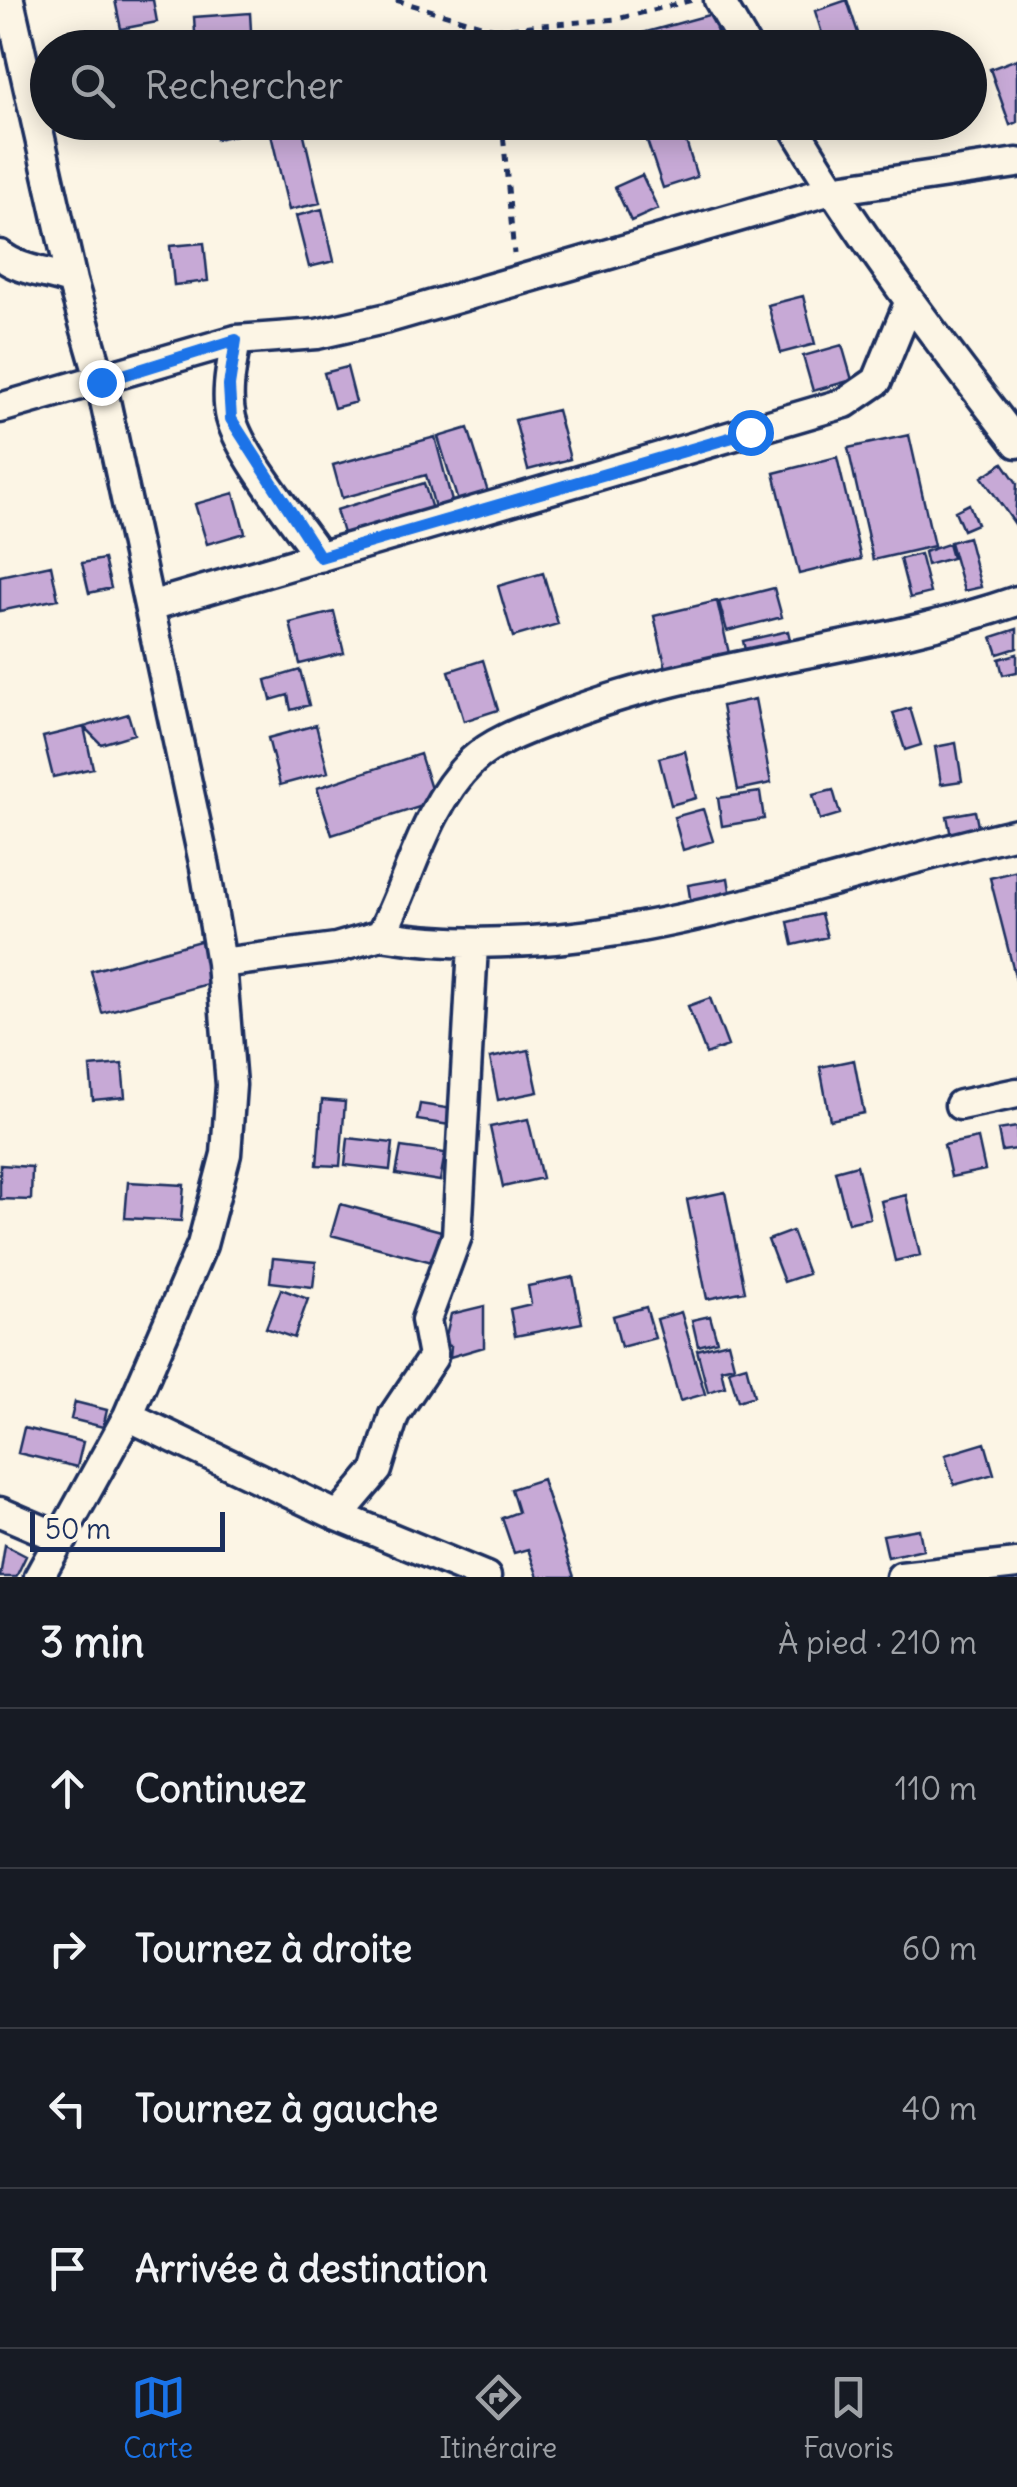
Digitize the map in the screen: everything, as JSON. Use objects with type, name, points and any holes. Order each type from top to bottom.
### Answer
[{"type":"street","points":[[9,0],[30,94]]},
{"type":"street","points":[[719,0],[736,30]]},
{"type":"street","points":[[39,1577],[128,1416],[202,1244],[226,1154],[231,1086],[222,964],[150,606],[101,382],[72,282],[40,140]]},
{"type":"street","points":[[802,140],[909,303],[1017,443]]},
{"type":"street","points":[[0,408],[236,340],[316,334],[516,282],[831,190],[1017,163]]},
{"type":"street","points":[[0,255],[17,268],[48,272],[72,282]]},
{"type":"street","points":[[150,606],[845,403],[877,381],[909,303]]},
{"type":"street","points":[[236,340],[229,386],[231,419],[320,557]]},
{"type":"street","points":[[381,935],[435,808],[474,759],[518,733],[579,708],[674,680],[952,624],[1017,601]]},
{"type":"street","points":[[222,964],[336,948],[381,935],[473,946],[558,941],[709,911],[1017,833]]},
{"type":"street","points":[[338,1516],[377,1470],[394,1415],[432,1357],[426,1320],[457,1236],[473,946]]},
{"type":"street","points":[[960,1105],[1017,1094]]},
{"type":"street","points":[[128,1416],[338,1516],[486,1577]]},
{"type":"street","points":[[0,1512],[63,1539]]},
{"type":"street","points":[[901,1577],[1017,1564]]},
{"type":"path","points":[[396,0],[494,29],[617,19],[694,0]]},
{"type":"path","points":[[504,140],[516,282]]},
{"type":"building","points":[[115,0],[153,0],[157,22],[121,29]]},
{"type":"building","points":[[847,0],[857,30],[821,30],[815,11]]},
{"type":"building","points":[[250,13],[251,30],[195,30],[194,17]]},
{"type":"building","points":[[712,14],[716,30],[654,30]]},
{"type":"building","points":[[1017,59],[1017,122],[1010,125],[990,69]]},
{"type":"building","points":[[272,140],[305,140],[320,203],[289,210]]},
{"type":"building","points":[[647,140],[686,140],[697,177],[663,188]]},
{"type":"building","points":[[642,175],[658,209],[631,221],[615,187]]},
{"type":"building","points":[[322,209],[334,261],[309,267],[296,216]]},
{"type":"building","points":[[204,243],[208,281],[174,285],[170,246]]},
{"type":"building","points":[[803,296],[815,344],[781,353],[768,305]]},
{"type":"building","points":[[842,345],[852,380],[813,391],[803,356]]},
{"type":"building","points":[[347,367],[356,402],[334,408],[324,373]]},
{"type":"building","points":[[557,410],[570,459],[528,470],[515,420]]},
{"type":"building","points":[[468,428],[491,502],[461,511],[438,437]]},
{"type":"building","points":[[909,435],[934,546],[873,560],[848,448]]},
{"type":"building","points":[[435,437],[455,513],[438,518],[426,475],[342,498],[333,465]]},
{"type":"building","points":[[837,457],[861,559],[799,574],[774,473]]},
{"type":"building","points":[[1003,463],[1017,483],[1015,524],[982,477]]},
{"type":"building","points":[[424,483],[433,513],[345,540],[336,510]]},
{"type":"building","points":[[234,493],[245,533],[207,544],[195,504]]},
{"type":"building","points":[[969,504],[977,524],[963,530],[955,511]]},
{"type":"building","points":[[968,537],[981,587],[964,591],[950,542]]},
{"type":"building","points":[[948,544],[952,558],[927,565],[924,552]]},
{"type":"building","points":[[920,554],[930,593],[910,598],[900,559]]},
{"type":"building","points":[[104,559],[111,588],[89,593],[82,563]]},
{"type":"building","points":[[51,565],[58,599],[0,611],[0,576]]},
{"type":"building","points":[[543,573],[558,624],[513,637],[498,586]]},
{"type":"building","points":[[774,588],[782,617],[727,631],[719,602]]},
{"type":"building","points":[[717,601],[731,662],[668,677],[654,616]]},
{"type":"building","points":[[334,612],[344,653],[300,664],[290,623]]},
{"type":"building","points":[[1017,629],[1017,648],[998,654],[992,637]]},
{"type":"building","points":[[788,631],[792,648],[747,659],[743,641]]},
{"type":"building","points":[[1017,654],[1017,672],[1003,675],[999,659]]},
{"type":"building","points":[[483,660],[498,710],[464,721],[449,671]]},
{"type":"building","points":[[300,670],[309,705],[291,710],[288,695],[271,700],[266,680]]},
{"type":"building","points":[[755,699],[771,783],[738,790],[722,706]]},
{"type":"building","points":[[910,708],[921,745],[905,750],[893,713]]},
{"type":"building","points":[[128,714],[134,734],[101,744],[84,727]]},
{"type":"building","points":[[316,725],[328,772],[280,785],[268,738]]},
{"type":"building","points":[[84,727],[93,768],[53,777],[43,737]]},
{"type":"building","points":[[956,743],[962,781],[941,784],[935,747]]},
{"type":"building","points":[[685,751],[696,798],[671,805],[659,758]]},
{"type":"building","points":[[420,754],[435,802],[332,835],[317,788]]},
{"type":"building","points":[[833,790],[840,814],[820,820],[813,795]]},
{"type":"building","points":[[760,792],[764,819],[722,826],[718,798]]},
{"type":"building","points":[[703,809],[713,841],[683,850],[674,817]]},
{"type":"building","points":[[975,811],[980,836],[952,841],[947,816]]},
{"type":"building","points":[[1017,871],[1017,980],[1016,980],[990,878]]},
{"type":"building","points":[[728,878],[732,903],[692,910],[688,885]]},
{"type":"building","points":[[821,914],[827,937],[793,945],[788,922]]},
{"type":"building","points":[[207,939],[218,981],[102,1013],[91,971]]},
{"type":"building","points":[[710,998],[728,1046],[706,1054],[688,1006]]},
{"type":"building","points":[[529,1050],[538,1092],[498,1100],[490,1058]]},
{"type":"building","points":[[854,1060],[864,1113],[830,1120],[820,1067]]},
{"type":"building","points":[[122,1064],[125,1097],[93,1100],[90,1067]]},
{"type":"building","points":[[322,1100],[345,1102],[340,1166],[317,1165]]},
{"type":"building","points":[[420,1104],[453,1109],[450,1125],[417,1120]]},
{"type":"building","points":[[528,1119],[542,1178],[503,1187],[490,1127]]},
{"type":"building","points":[[1017,1127],[1017,1149],[1002,1151],[998,1130]]},
{"type":"building","points":[[348,1138],[393,1143],[390,1170],[345,1165]]},
{"type":"building","points":[[978,1138],[985,1170],[951,1177],[944,1145]]},
{"type":"building","points":[[401,1147],[445,1153],[440,1181],[396,1174]]},
{"type":"building","points":[[0,1165],[32,1167],[31,1200],[0,1199]]},
{"type":"building","points":[[857,1165],[870,1218],[848,1223],[835,1171]]},
{"type":"building","points":[[128,1182],[184,1185],[181,1221],[125,1218]]},
{"type":"building","points":[[725,1192],[745,1291],[707,1299],[687,1200]]},
{"type":"building","points":[[906,1195],[920,1255],[895,1261],[881,1201]]},
{"type":"building","points":[[340,1204],[441,1231],[432,1262],[331,1235]]},
{"type":"building","points":[[792,1231],[808,1274],[784,1282],[768,1240]]},
{"type":"building","points":[[273,1258],[316,1262],[313,1287],[270,1282]]},
{"type":"building","points":[[573,1277],[582,1323],[515,1336],[510,1309],[531,1304],[528,1286]]},
{"type":"building","points":[[281,1289],[308,1299],[294,1338],[266,1328]]},
{"type":"building","points":[[484,1306],[484,1347],[450,1357],[451,1346],[444,1345],[451,1314]]},
{"type":"building","points":[[646,1307],[655,1338],[621,1347],[613,1316]]},
{"type":"building","points":[[681,1312],[705,1394],[680,1401],[657,1319]]},
{"type":"building","points":[[710,1316],[717,1341],[698,1346],[692,1320]]},
{"type":"building","points":[[728,1342],[734,1366],[721,1369],[725,1387],[708,1392],[697,1350]]},
{"type":"building","points":[[746,1365],[754,1396],[738,1401],[729,1370]]},
{"type":"building","points":[[75,1402],[107,1410],[103,1427],[71,1419]]},
{"type":"building","points":[[24,1428],[83,1442],[77,1467],[18,1453]]},
{"type":"building","points":[[985,1443],[994,1474],[954,1485],[945,1455]]},
{"type":"building","points":[[542,1479],[574,1577],[538,1577],[528,1549],[514,1553],[502,1518],[518,1512],[511,1489]]},
{"type":"building","points":[[919,1529],[923,1549],[888,1557],[883,1535]]},
{"type":"building","points":[[5,1545],[26,1556],[16,1577],[0,1577]]},
{"type":"route","points":[[101,382],[236,340],[229,386],[231,419],[320,557],[750,432]]}]
